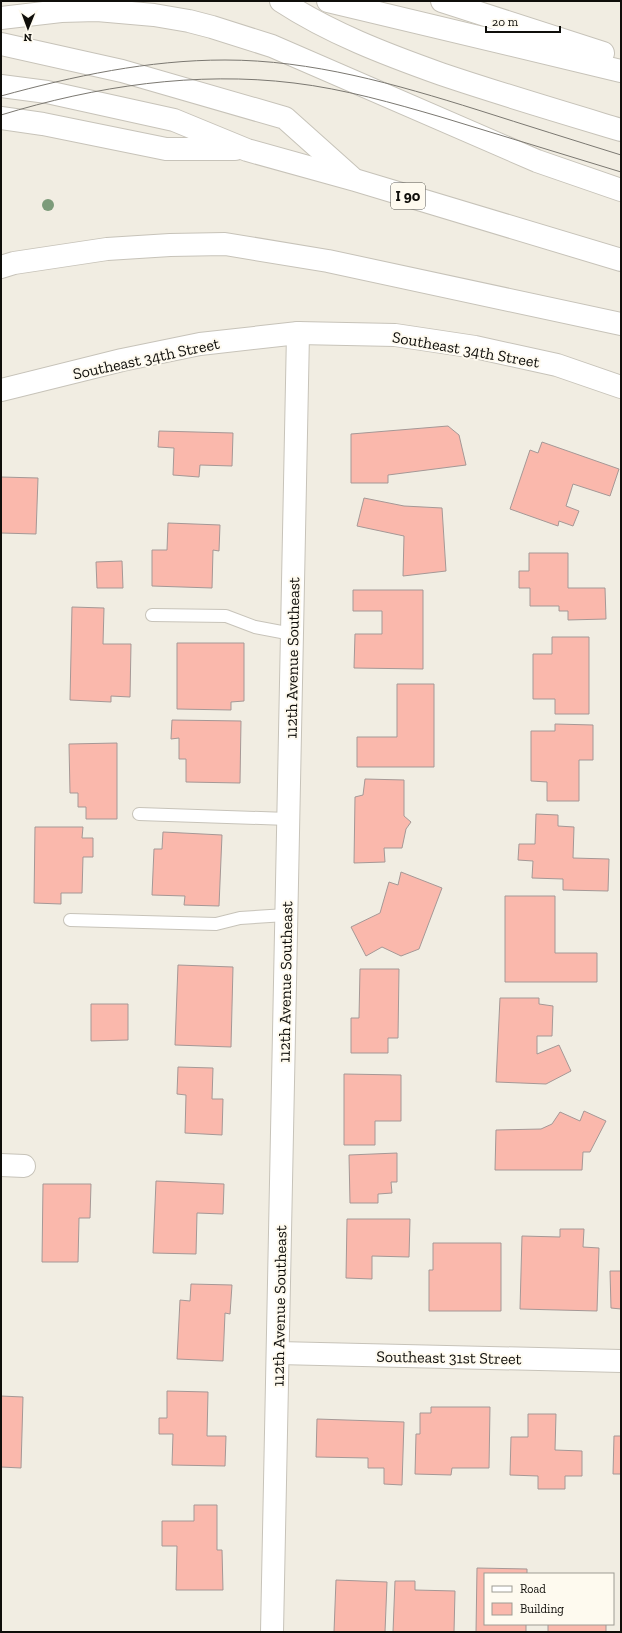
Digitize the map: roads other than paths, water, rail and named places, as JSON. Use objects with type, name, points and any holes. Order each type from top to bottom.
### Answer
[{"type":"main road","points":[[281,1],[314,22],[349,39],[410,63],[478,86],[621,130]]},
{"type":"main road","points":[[328,1],[621,71]]},
{"type":"main road","points":[[442,1],[621,60]]},
{"type":"main road","points":[[1,18],[61,11],[97,10],[189,21],[212,27],[272,46],[537,161],[621,190]]},
{"type":"main road","points":[[1,44],[122,71],[285,118],[355,180]]},
{"type":"main road","name":"I 90","points":[[1,86],[46,92],[174,120],[247,150],[355,180],[621,260]]},
{"type":"main road","points":[[1,118],[43,124],[166,149],[247,150]]},
{"type":"main road","points":[[1,267],[14,263],[107,249],[170,245],[225,244],[328,261],[621,324]]},
{"type":"main road","name":"Southeast 34th Street","points":[[1,390],[122,360],[200,344],[298,333],[395,335],[475,347],[557,365],[621,387]]},
{"type":"main road","name":"112th Avenue Southeast","points":[[272,1632],[298,333]]},
{"type":"main road","points":[[1,1165],[24,1166]]},
{"type":"main road","name":"Southeast 31st Street","points":[[278,1353],[621,1361]]},
{"type":"lane","points":[[152,615],[226,616],[255,627],[292,634]]},
{"type":"lane","points":[[139,814],[288,819]]},
{"type":"lane","points":[[70,920],[216,924],[240,918],[286,915]]},
{"type":"tram line","points":[[1,96],[56,82],[112,70],[140,66],[225,60],[290,64],[353,75],[416,91],[621,155]]},
{"type":"tram line","points":[[1,115],[73,96],[146,84],[183,80],[220,79],[294,83],[350,93],[405,107],[621,172]]}]
